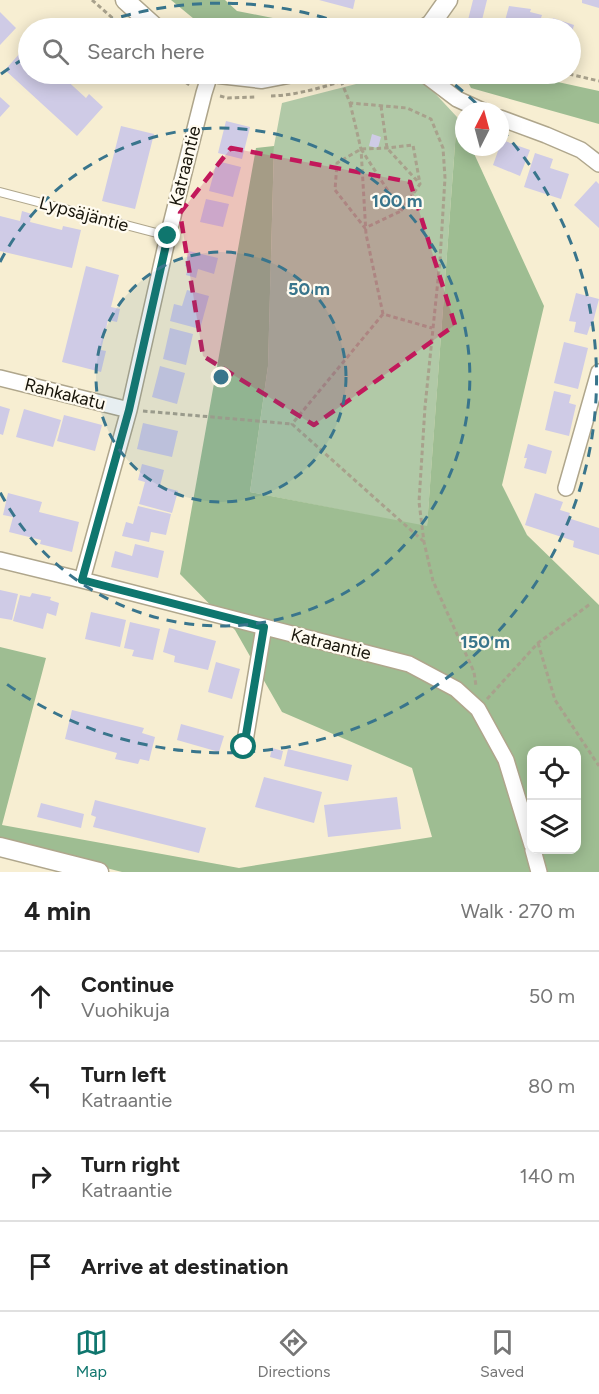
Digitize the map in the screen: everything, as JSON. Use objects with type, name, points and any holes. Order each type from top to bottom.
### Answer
[{"type":"street","points":[[125,0],[145,18]]},
{"type":"street","points":[[436,18],[448,0]]},
{"type":"street","name":"Katraantie","points":[[207,84],[168,236],[129,410],[82,580],[409,664],[456,689],[478,709],[506,760],[527,830]]},
{"type":"street","points":[[438,84],[464,102]]},
{"type":"street","points":[[509,121],[581,150],[599,164]]},
{"type":"street","points":[[566,488],[599,372]]},
{"type":"street","name":"Rahkakatu","points":[[0,378],[129,410]]},
{"type":"street","points":[[0,560],[82,580]]},
{"type":"street","points":[[244,747],[264,627]]},
{"type":"street","points":[[0,847],[99,872]]},
{"type":"street","name":"Katraantie","points":[[534,854],[539,872]]},
{"type":"lane","name":"Lypsäjäntie","points":[[0,192],[168,236]]},
{"type":"path","points":[[92,0],[113,18]]},
{"type":"path","points":[[581,77],[599,81]]},
{"type":"path","points":[[342,84],[350,103],[362,148],[365,228],[383,314]]},
{"type":"path","points":[[350,103],[407,108],[431,119],[443,148],[445,178],[440,260],[425,406],[419,502],[424,542],[433,581],[474,672],[478,709]]},
{"type":"path","points":[[381,106],[387,148],[420,184]]},
{"type":"path","points":[[413,145],[420,184],[401,211],[365,228],[335,190],[337,163],[362,148],[413,145]]},
{"type":"path","points":[[362,148],[401,211]]},
{"type":"path","points":[[383,314],[432,328]]},
{"type":"path","points":[[292,424],[383,314]]},
{"type":"path","points":[[129,410],[292,424],[424,542]]},
{"type":"path","points":[[478,709],[538,643],[590,604]]},
{"type":"path","points":[[538,643],[555,700],[599,766]]},
{"type":"highlighted area","points":[[231,148],[410,182],[455,325],[314,425],[203,356],[180,213]]},
{"type":"green space","points":[[171,0],[225,0],[237,11],[272,18],[193,18]]},
{"type":"green space","points":[[356,84],[426,84],[455,115],[455,144],[427,527],[250,492],[268,366],[274,146],[282,103]]},
{"type":"green space","points":[[469,84],[567,84],[599,91],[599,124],[471,88]]},
{"type":"green space","points":[[455,144],[455,156],[475,156],[544,306],[502,485],[527,535],[599,605],[599,872],[122,872],[0,841],[0,647],[46,658],[2,825],[239,868],[432,837],[412,768],[282,712],[235,630],[180,574],[256,148],[274,146],[268,366],[250,492],[427,526]]},
{"type":"building","points":[[319,0],[355,0],[353,9]]},
{"type":"building","points":[[473,0],[487,0],[482,18],[468,18]]},
{"type":"building","points":[[582,0],[599,0],[599,8],[582,3]]},
{"type":"building","points":[[509,6],[531,9],[530,12],[542,15],[541,18],[506,18]]},
{"type":"building","points":[[0,12],[16,28],[0,45]]},
{"type":"building","points":[[18,55],[18,82],[5,70]]},
{"type":"building","points":[[20,84],[71,84],[86,98],[89,94],[103,107],[77,136]]},
{"type":"building","points":[[0,97],[10,106],[0,117]]},
{"type":"building","points":[[226,121],[250,127],[242,159],[218,153]]},
{"type":"building","points":[[121,126],[154,134],[135,209],[102,201]]},
{"type":"building","points":[[372,134],[381,137],[378,148],[369,146]]},
{"type":"building","points":[[509,142],[530,150],[520,176],[493,165],[496,156],[509,156]]},
{"type":"building","points":[[535,153],[553,159],[550,168],[569,174],[561,199],[524,187]]},
{"type":"building","points":[[217,161],[241,167],[233,197],[209,191]]},
{"type":"building","points":[[596,181],[599,184],[599,228],[574,205]]},
{"type":"building","points":[[206,199],[229,204],[223,227],[200,222]]},
{"type":"building","points":[[22,211],[32,214],[30,222],[62,230],[63,226],[81,230],[72,268],[0,251],[0,216],[20,221]]},
{"type":"building","points":[[189,251],[218,258],[214,274],[198,269],[196,278],[186,275],[188,267],[185,266]]},
{"type":"building","points":[[86,266],[119,275],[111,307],[120,309],[117,322],[108,320],[101,350],[106,351],[101,372],[62,362]]},
{"type":"building","points":[[187,290],[209,296],[200,329],[170,321],[174,304],[182,306]]},
{"type":"building","points":[[576,293],[599,299],[592,326],[587,335],[574,332],[576,322],[569,321]]},
{"type":"building","points":[[170,328],[193,334],[186,365],[163,359]]},
{"type":"building","points":[[564,342],[588,348],[578,389],[554,383]]},
{"type":"building","points":[[160,366],[185,373],[177,404],[152,397]]},
{"type":"building","points":[[554,391],[571,395],[569,403],[576,405],[569,436],[545,430]]},
{"type":"building","points":[[0,406],[10,409],[3,435],[0,434]]},
{"type":"building","points":[[24,409],[61,420],[53,447],[16,437]]},
{"type":"building","points":[[64,415],[102,425],[95,451],[57,441]]},
{"type":"building","points":[[143,423],[178,431],[172,457],[137,449]]},
{"type":"building","points":[[528,444],[552,451],[546,474],[524,468]]},
{"type":"building","points":[[142,464],[164,470],[160,486],[178,491],[172,513],[139,504],[145,482],[138,480]]},
{"type":"building","points":[[8,493],[42,502],[39,512],[79,522],[72,552],[40,544],[41,540],[9,532],[13,517],[3,515]]},
{"type":"building","points":[[535,493],[563,502],[560,510],[570,513],[568,518],[599,528],[599,555],[573,547],[574,541],[525,525]]},
{"type":"building","points":[[138,506],[171,514],[166,535],[151,532],[149,542],[122,536],[126,522],[133,524]]},
{"type":"building","points":[[135,544],[164,551],[158,578],[111,567],[115,551],[132,556]]},
{"type":"building","points":[[0,590],[18,594],[12,620],[0,618]]},
{"type":"building","points":[[32,593],[51,597],[50,600],[59,603],[56,616],[47,613],[43,629],[13,621],[20,595],[30,597]]},
{"type":"building","points":[[91,612],[126,620],[120,647],[85,639]]},
{"type":"building","points":[[130,622],[160,629],[153,660],[132,656],[134,650],[124,648]]},
{"type":"building","points":[[169,628],[216,641],[208,670],[174,662],[175,656],[163,652]]},
{"type":"building","points":[[216,662],[240,669],[232,699],[208,692]]},
{"type":"building","points":[[72,710],[144,728],[142,733],[155,737],[149,761],[140,759],[138,764],[115,759],[117,753],[65,739]]},
{"type":"building","points":[[181,724],[224,736],[219,752],[177,740]]},
{"type":"building","points":[[272,748],[283,751],[281,760],[270,757]]},
{"type":"building","points":[[288,749],[352,765],[348,781],[284,766]]},
{"type":"building","points":[[264,777],[322,792],[314,823],[255,807]]},
{"type":"building","points":[[397,797],[401,829],[328,837],[324,805]]},
{"type":"building","points":[[95,800],[206,828],[199,853],[93,827],[96,817],[91,815]]},
{"type":"building","points":[[41,803],[84,814],[81,828],[37,817]]},
{"type":"route","points":[[168,236],[129,410],[82,580],[264,627],[244,747]]}]
